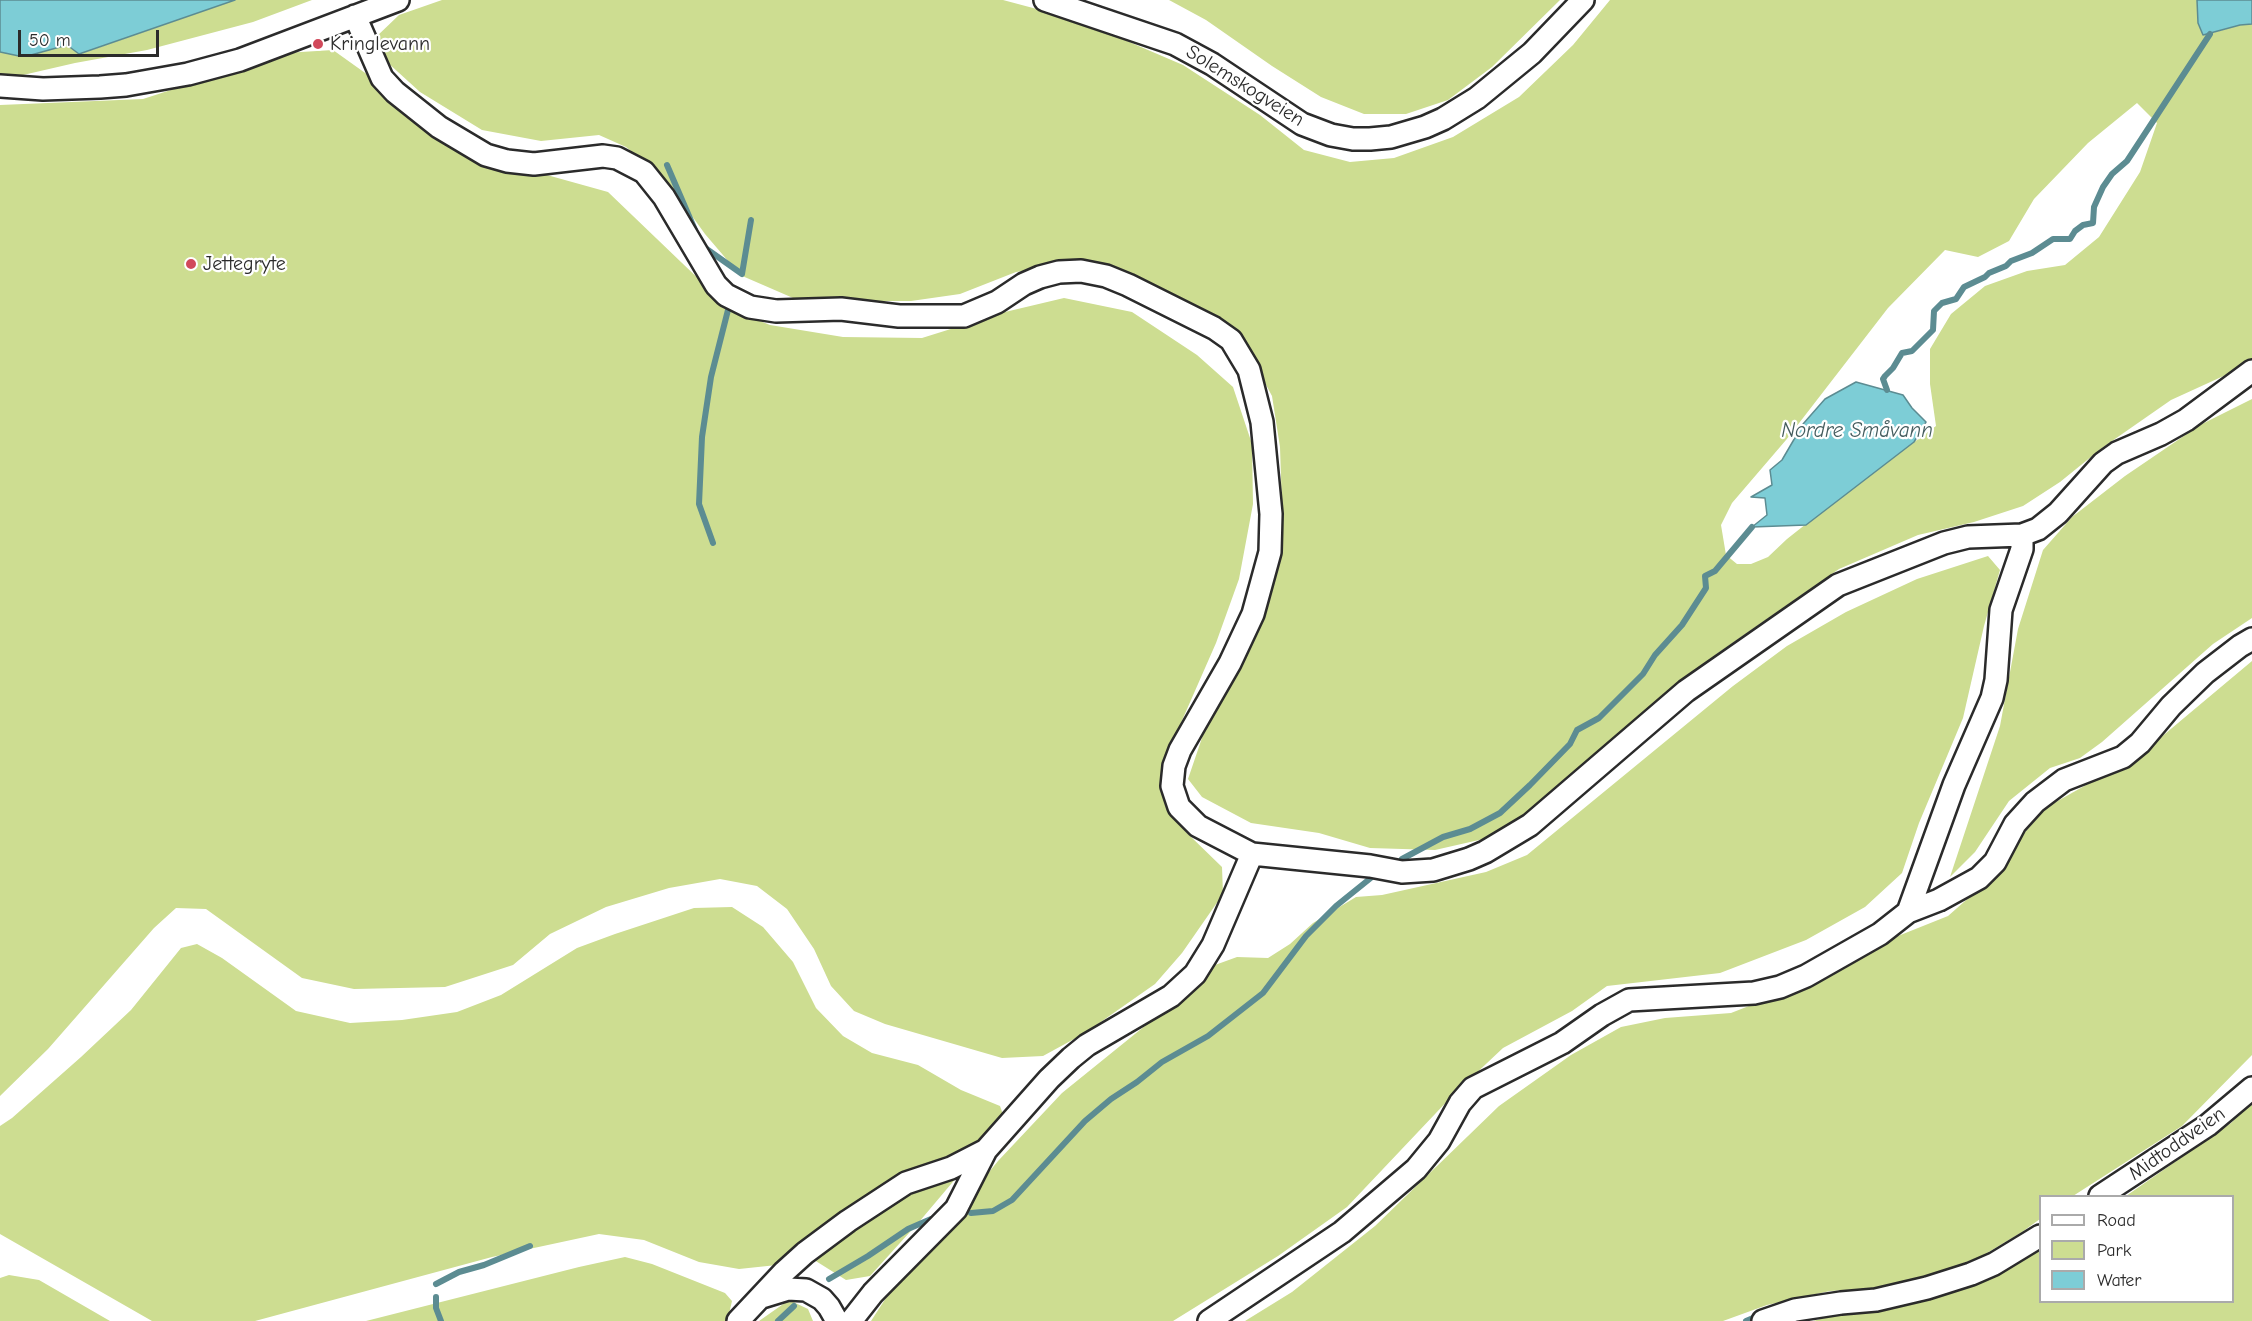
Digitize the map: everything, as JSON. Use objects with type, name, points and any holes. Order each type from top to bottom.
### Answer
[{"type":"street","points":[[0,86],[43,89],[100,87],[126,85],[188,74],[240,60],[398,0]]},
{"type":"street","name":"Solemskogveien","points":[[1045,0],[1175,44],[1219,68],[1302,124],[1331,135],[1370,139],[1391,137],[1425,127],[1477,98],[1532,53],[1582,0]]},
{"type":"street","points":[[355,16],[382,78],[395,92],[439,127],[486,155],[507,161],[534,164],[603,156],[617,158],[644,172],[664,197],[712,280],[726,295],[738,302],[762,310],[776,311],[842,309],[899,316],[964,315],[997,302],[1041,276],[1081,271],[1106,276],[1128,285],[1214,328],[1231,340],[1249,370],[1262,422],[1271,514],[1270,552],[1253,614],[1230,663],[1180,750],[1174,766],[1172,786],[1179,807],[1198,825],[1252,854],[1402,872],[1433,870],[1469,859],[1501,844],[1530,825],[1686,691],[1838,585],[1944,543],[1968,537],[2022,535],[2048,522],[2103,463],[2117,453],[2161,434],[2186,420],[2252,371]]},
{"type":"street","points":[[1908,912],[1954,785],[1992,698],[1996,680],[2001,610],[2022,549],[2022,535]]},
{"type":"street","points":[[1209,1321],[1342,1232],[1416,1169],[1439,1141],[1460,1103],[1473,1088],[1562,1043],[1602,1015],[1629,1000],[1754,993],[1780,987],[1880,934],[1908,912],[1939,900],[1984,874],[1995,862],[2016,824],[2035,802],[2064,780],[2123,757],[2140,743],[2171,706],[2205,673],[2252,639]]},
{"type":"street","points":[[851,1321],[873,1293],[956,1209],[987,1150],[1014,1117],[1071,1058],[1096,1040],[1171,996],[1195,974],[1213,945],[1252,854]]},
{"type":"street","name":"Midtoddveien","points":[[2103,1195],[2208,1125],[2252,1088]]},
{"type":"street","points":[[738,1321],[805,1253],[886,1196],[906,1184],[951,1168],[987,1150]]},
{"type":"street","points":[[1763,1321],[1795,1310],[1876,1300],[1927,1288],[1994,1264],[2039,1237]]},
{"type":"street","points":[[761,1297],[788,1289],[806,1290],[822,1299],[830,1307],[837,1321]]},
{"type":"green space","points":[[235,0],[312,0],[253,22],[147,50],[10,78],[0,75],[0,52],[19,56],[31,55],[67,45],[80,54]]},
{"type":"green space","points":[[442,0],[1003,0],[1078,20],[1183,65],[1260,115],[1304,150],[1350,162],[1394,158],[1453,137],[1519,97],[1573,45],[1610,0],[2197,0],[2198,23],[2205,35],[2252,24],[2252,363],[2171,400],[2102,448],[2060,482],[2023,506],[1974,522],[1918,535],[1839,569],[1718,653],[1501,835],[1435,850],[1370,848],[1319,833],[1251,823],[1202,797],[1188,779],[1204,732],[1258,632],[1283,539],[1280,447],[1272,396],[1250,355],[1184,301],[1126,272],[1070,264],[1016,272],[960,294],[911,301],[800,301],[740,275],[705,234],[666,180],[626,147],[599,135],[541,141],[482,130],[420,92],[387,62],[375,38],[399,15]],"holes":[[[2137,103],[2157,123],[2140,172],[2099,237],[2065,265],[2027,271],[1985,286],[1951,314],[1930,349],[1930,384],[1936,426],[1849,490],[1768,557],[1751,564],[1737,564],[1726,555],[1721,525],[1732,503],[1786,440],[1888,308],[1945,250],[1978,257],[2009,241],[2034,199],[2088,143]]]},
{"type":"green space","points":[[1169,0],[1560,0],[1492,67],[1448,100],[1406,114],[1364,114],[1321,97],[1206,20]]},
{"type":"green space","points":[[333,50],[368,75],[402,109],[529,170],[608,192],[730,309],[770,325],[843,337],[922,338],[1005,312],[1064,298],[1132,312],[1197,355],[1233,387],[1252,444],[1253,504],[1239,579],[1216,643],[1180,725],[1166,767],[1164,803],[1186,832],[1222,867],[1223,894],[1182,953],[1155,984],[1085,1033],[1043,1056],[1002,1058],[885,1024],[854,1011],[831,986],[814,949],[787,909],[757,886],[720,879],[669,888],[606,907],[550,934],[513,965],[445,987],[354,989],[302,978],[206,909],[176,908],[154,928],[48,1049],[0,1096],[0,105],[143,99],[285,53]]},
{"type":"green space","points":[[2252,399],[2252,618],[2213,644],[2102,742],[2080,758],[2050,768],[2009,801],[1975,852],[1950,877],[2000,726],[2018,629],[2043,550],[2072,517],[2125,476],[2200,425]]},
{"type":"green space","points":[[1988,556],[2000,570],[1984,626],[1963,718],[1919,823],[1902,873],[1865,907],[1806,940],[1720,973],[1607,986],[1572,1011],[1503,1048],[1453,1095],[1347,1207],[1278,1256],[1173,1321],[871,1321],[897,1281],[998,1161],[1062,1093],[1151,1021],[1191,994],[1215,965],[1237,957],[1268,958],[1290,944],[1313,923],[1356,897],[1382,895],[1486,872],[1527,855],[1733,686],[1787,646],[1846,612],[1917,579]]},
{"type":"green space","points":[[2252,661],[2252,1055],[2182,1126],[2075,1195],[2039,1195],[2039,1220],[2022,1232],[1982,1256],[1927,1277],[1879,1288],[1830,1291],[1767,1305],[1723,1321],[1245,1321],[1292,1292],[1375,1226],[1499,1106],[1571,1055],[1621,1027],[1665,1018],[1731,1013],[1823,977],[1883,942],[1948,916],[1981,887],[2004,856],[2047,807],[2141,754]]},
{"type":"green space","points":[[732,907],[763,927],[793,962],[816,1008],[843,1036],[872,1053],[918,1065],[961,1090],[1000,1106],[1005,1120],[870,1276],[846,1280],[811,1258],[739,1269],[699,1262],[644,1240],[599,1234],[492,1257],[255,1321],[152,1321],[0,1234],[0,1126],[81,1057],[131,1010],[181,948],[197,944],[222,958],[296,1011],[350,1023],[402,1020],[457,1012],[501,995],[577,948],[615,934],[694,908]]},
{"type":"green space","points":[[2252,1102],[2252,1321],[1813,1321],[1853,1310],[2039,1247],[2039,1303],[2234,1303],[2234,1195],[2127,1195],[2231,1123]]},
{"type":"green space","points":[[625,1257],[652,1264],[725,1293],[732,1301],[728,1318],[725,1321],[366,1321],[579,1267]]},
{"type":"green space","points":[[9,1275],[39,1280],[110,1321],[0,1321],[0,1278]]},
{"type":"green space","points":[[789,1300],[808,1309],[813,1321],[759,1321]]},
{"type":"water","points":[[0,0],[235,0],[79,54],[67,45],[19,56],[0,52]]},
{"type":"water","points":[[2197,0],[2252,0],[2252,24],[2203,35],[2198,23]]},
{"type":"water","name":"Nordre Småvann","points":[[1856,382],[1903,395],[1926,422],[1914,442],[1806,525],[1752,527],[1767,515],[1765,498],[1751,497],[1772,485],[1770,470],[1782,460],[1803,424],[1825,399]]},
{"type":"waterway","points":[[1887,390],[1883,379],[1902,353],[1912,351],[1933,330],[1934,311],[1942,303],[1956,299],[1964,287],[2006,266],[2011,261],[2032,253],[2053,239],[2070,239],[2083,225],[2093,223],[2094,207],[2103,187],[2112,174],[2127,161],[2210,34]]},
{"type":"waterway","points":[[667,165],[695,230]]},
{"type":"waterway","points":[[701,245],[742,274],[751,220]]},
{"type":"waterway","points":[[713,543],[699,504],[702,437],[711,377],[729,306]]},
{"type":"waterway","points":[[1402,859],[1443,837],[1470,829],[1500,813],[1530,785],[1570,744],[1577,730],[1599,718],[1643,674],[1655,655],[1682,625],[1706,588],[1705,576],[1715,571],[1752,527]]},
{"type":"waterway","points":[[971,1213],[993,1211],[1012,1200],[1085,1121],[1111,1099],[1162,1062],[1208,1036],[1263,993],[1306,936],[1336,906],[1372,877]]},
{"type":"waterway","points":[[829,1279],[908,1229],[931,1219]]},
{"type":"waterway","points":[[436,1284],[459,1272],[484,1265],[530,1246]]},
{"type":"waterway","points":[[436,1297],[436,1308],[441,1321]]},
{"type":"waterway","points":[[778,1321],[794,1306]]},
{"type":"waterway","points":[[1746,1321],[1760,1315]]},
{"type":"place","name":"Kringlevann","points":[[318,44]]},
{"type":"place","name":"Jettegryte","points":[[191,264]]}]
